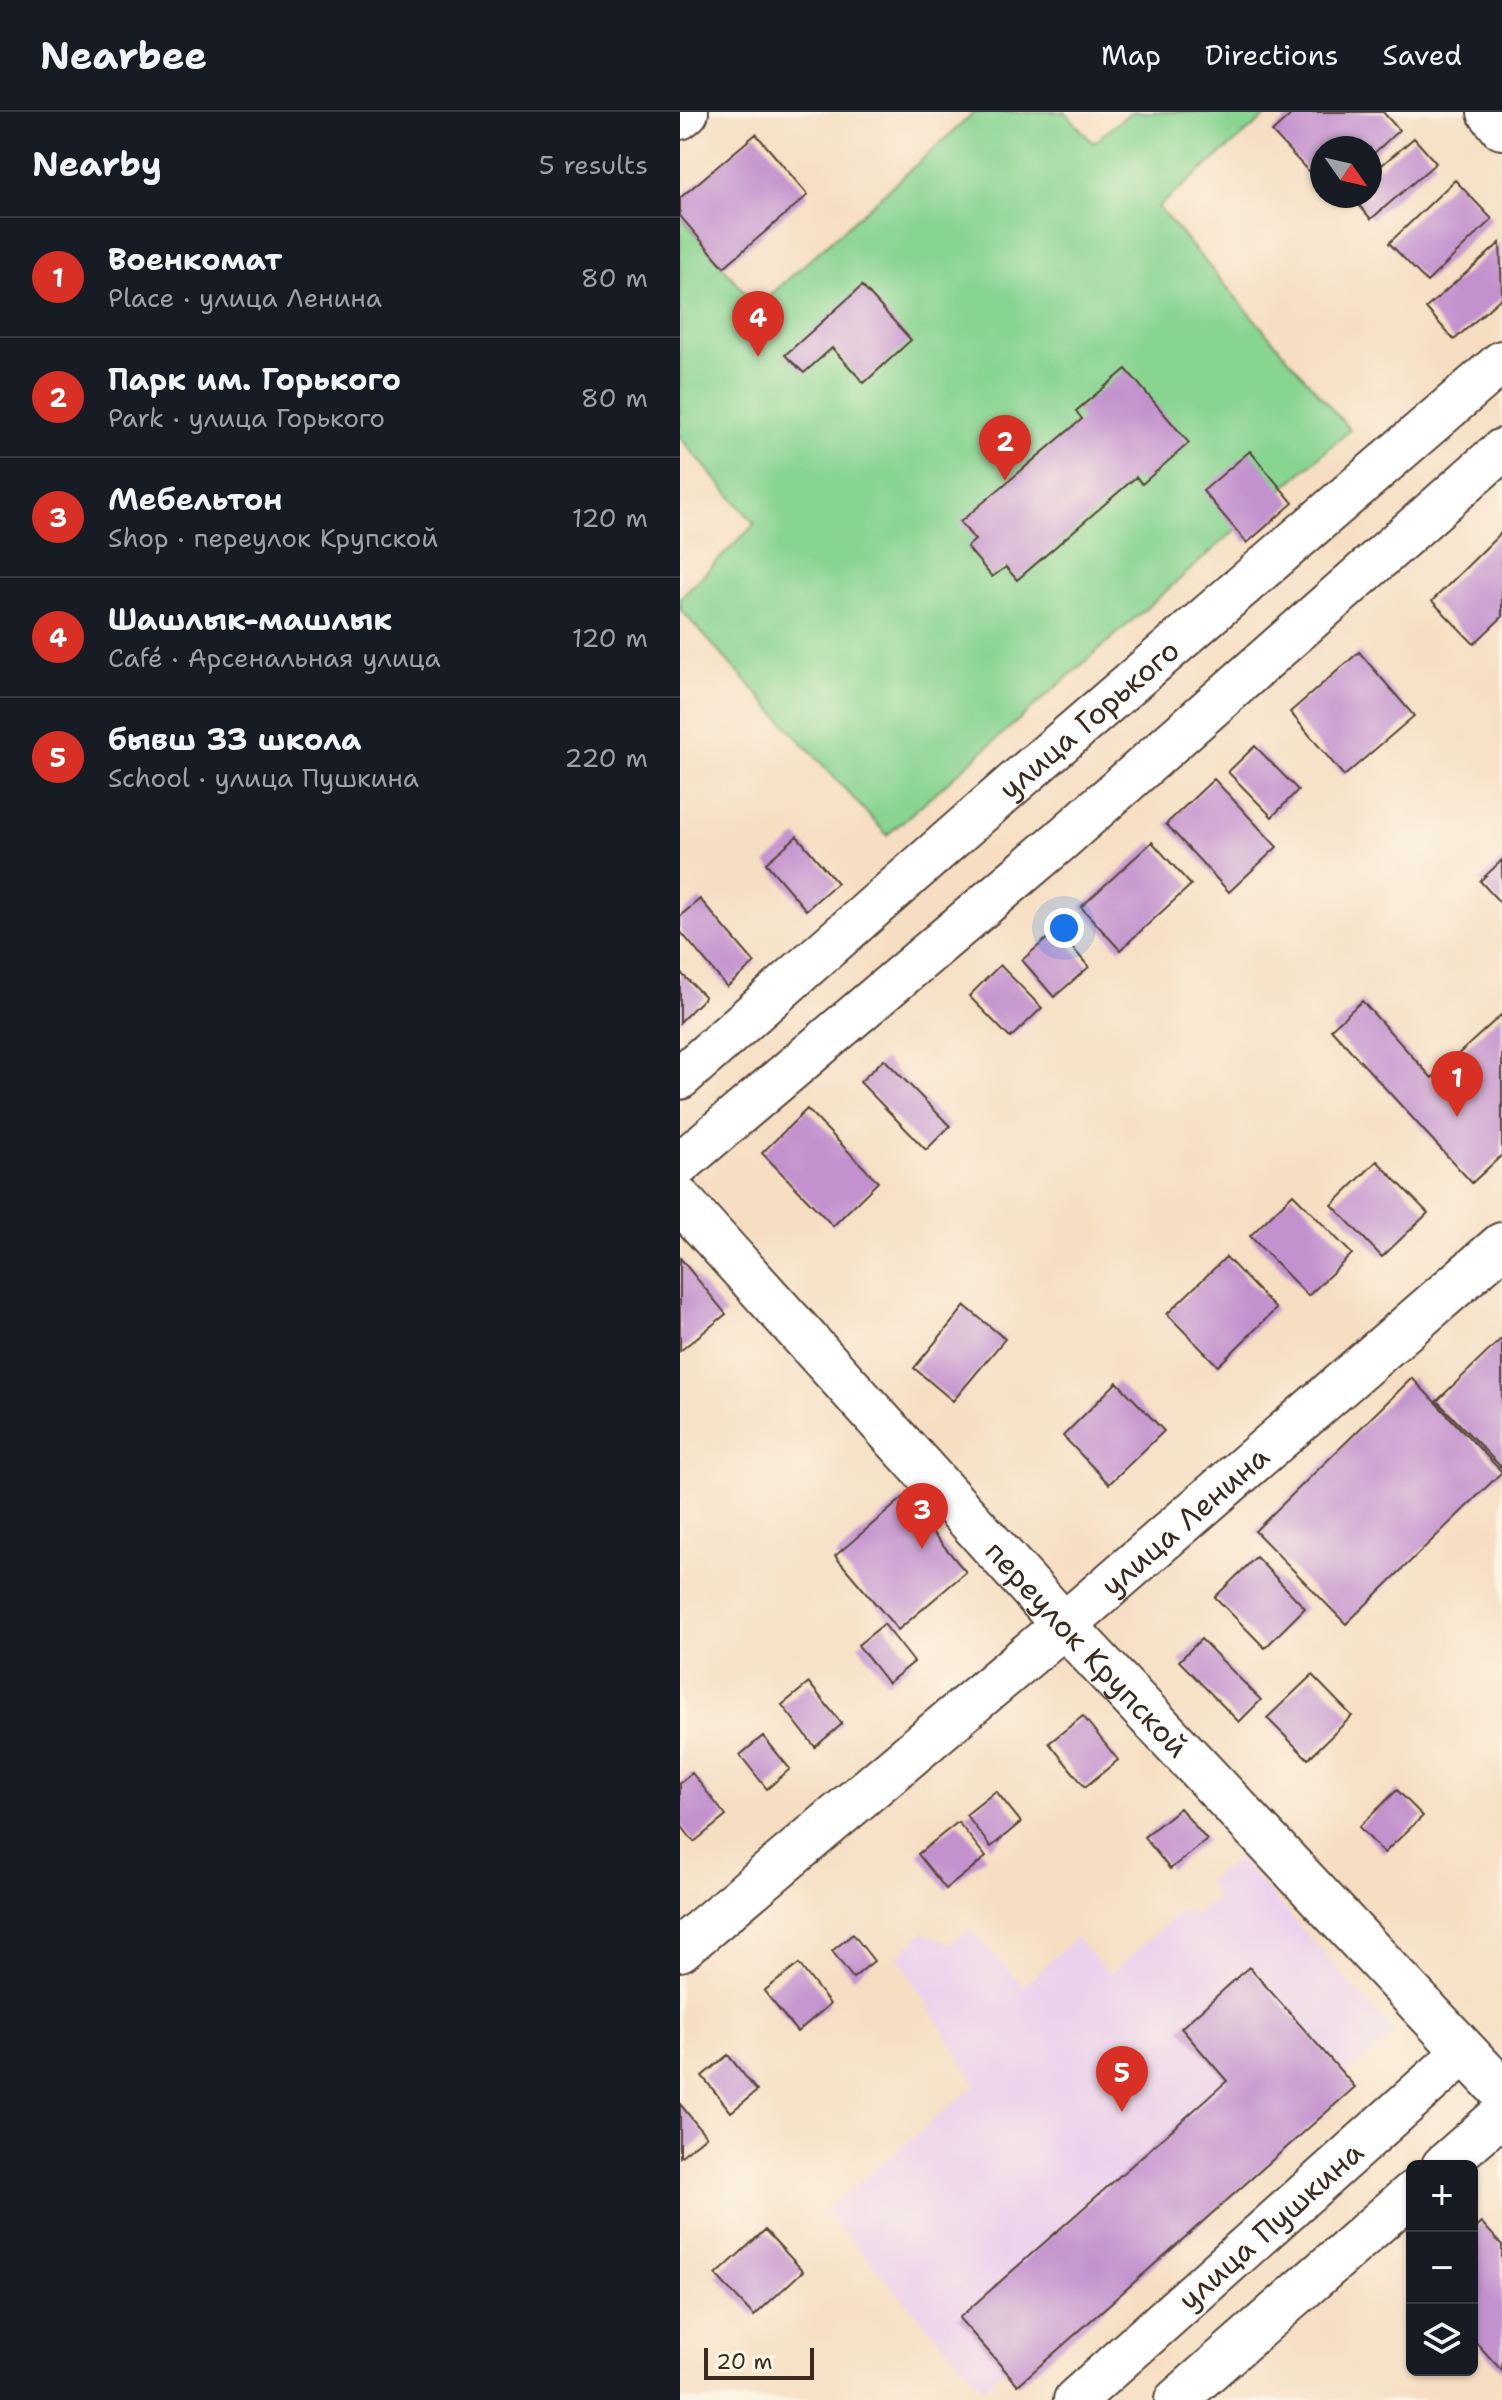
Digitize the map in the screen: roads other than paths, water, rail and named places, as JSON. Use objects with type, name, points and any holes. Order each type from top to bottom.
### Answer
[{"type":"street","points":[[680,118],[687,112]]},
{"type":"street","points":[[1490,112],[1502,127]]},
{"type":"street","name":"улица Горького","points":[[680,1078],[1011,786],[1502,362]]},
{"type":"street","points":[[680,1164],[1060,841],[1502,450]]},
{"type":"street","name":"переулок Крупской","points":[[680,1200],[1064,1625],[1501,2094]]},
{"type":"street","name":"улица Ленина","points":[[680,1949],[1064,1625],[1502,1245]]},
{"type":"street","name":"улица Пушкина","points":[[1075,2400],[1464,2052]]},
{"type":"street","points":[[1448,2160],[1501,2094]]},
{"type":"street","points":[[1176,2400],[1406,2198]]},
{"type":"place","name":"Шашлык-машлык","points":[[758,357]]},
{"type":"place","name":"Парк им. Горького","points":[[1005,481]]},
{"type":"place","name":"Военкомат","points":[[1457,1117]]},
{"type":"place","name":"Мебельтон","points":[[922,1549]]},
{"type":"place","name":"бывш 33 школа","points":[[1122,2112]]}]
